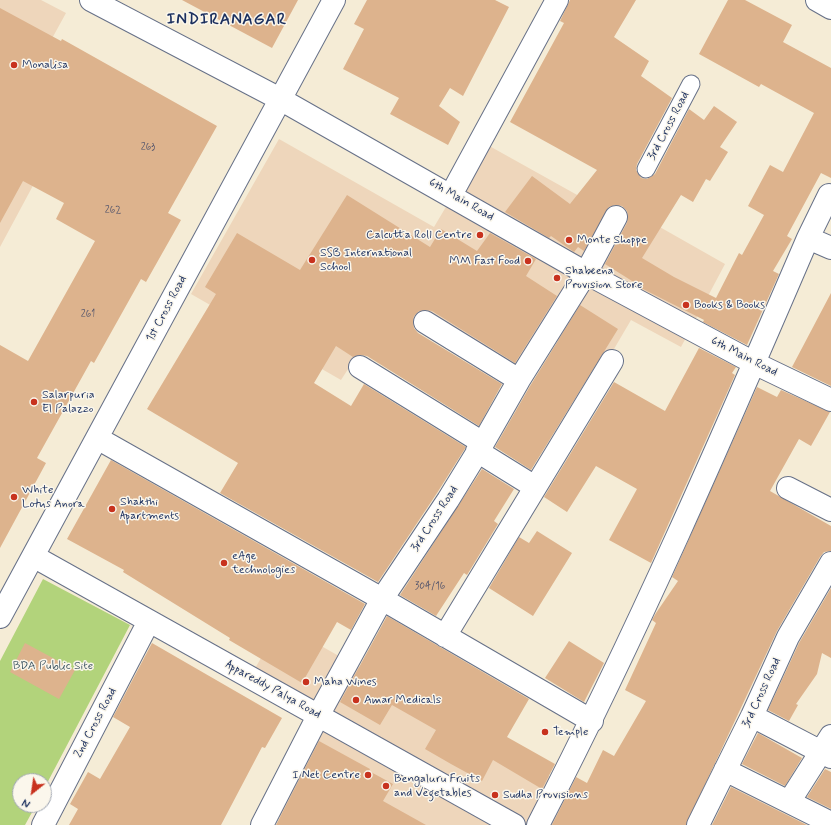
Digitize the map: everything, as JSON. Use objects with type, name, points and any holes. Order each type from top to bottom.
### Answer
[{"type":"street","name":"6th Main Road","points":[[90,0],[280,99],[451,194],[586,273],[754,364],[831,400]]},
{"type":"street","name":"1st Cross Road","points":[[0,617],[334,0]]},
{"type":"street","points":[[451,194],[557,0]]},
{"type":"street","points":[[817,0],[831,8]]},
{"type":"street","name":"3rd Cross Road","points":[[646,168],[691,84]]},
{"type":"street","points":[[538,825],[592,721],[754,364],[808,238],[829,195]]},
{"type":"street","name":"3rd Cross Road","points":[[262,825],[318,716],[382,599],[448,500],[519,380],[586,273],[616,217]]},
{"type":"street","points":[[808,238],[831,248]]},
{"type":"street","points":[[426,322],[519,380]]},
{"type":"street","points":[[445,636],[612,361]]},
{"type":"street","points":[[360,367],[480,447],[535,487]]},
{"type":"street","points":[[97,438],[382,599],[592,721]]},
{"type":"street","points":[[788,488],[831,510]]},
{"type":"street","name":"Appareddy Palya Road","points":[[33,556],[507,823]]},
{"type":"street","name":"3rd Cross Road","points":[[698,825],[752,716],[788,638],[831,563]]},
{"type":"street","name":"2nd Cross Road","points":[[43,825],[149,621]]},
{"type":"street","points":[[752,716],[828,748],[789,802]]},
{"type":"street","points":[[726,770],[831,823]]},
{"type":"shaded area","points":[[0,0],[41,0],[66,13],[11,113],[58,139],[0,247]]},
{"type":"shaded area","points":[[279,139],[434,227],[484,143],[579,196],[621,224],[628,209],[725,264],[681,347],[631,320],[604,366],[555,338],[524,389],[388,307],[341,380],[191,294]]},
{"type":"shaded area","points":[[281,623],[635,825],[296,825],[274,813],[328,713],[253,672]]},
{"type":"green space","name":"BDA Public Site","points":[[43,579],[130,625],[52,774],[12,773],[12,813],[32,813],[25,825],[0,825],[0,661]]},
{"type":"building","points":[[182,0],[298,0],[272,48]]},
{"type":"building","points":[[367,0],[495,0],[509,7],[463,96],[450,88],[439,106],[460,122],[448,145],[390,114],[399,98],[343,69],[364,29],[354,24]]},
{"type":"building","points":[[570,0],[636,0],[614,37],[649,61],[641,76],[672,98],[637,164],[636,170],[641,178],[647,179],[655,174],[689,109],[704,120],[714,106],[737,122],[720,147],[728,152],[710,181],[706,179],[693,202],[681,195],[642,258],[674,277],[716,298],[739,253],[742,255],[764,215],[748,206],[770,165],[783,172],[814,113],[761,84],[759,87],[699,54],[728,0],[745,0],[792,25],[783,42],[831,68],[831,178],[821,173],[787,236],[792,239],[773,271],[779,274],[747,345],[703,322],[704,320],[639,287],[640,286],[605,264],[627,223],[627,211],[622,206],[615,205],[609,207],[584,251],[578,247],[574,252],[551,236],[549,238],[505,212],[532,176],[570,204],[597,170],[510,122],[564,23],[560,21]]},
{"type":"building","points":[[0,8],[61,41],[62,39],[217,126],[168,213],[181,220],[146,282],[141,279],[94,363],[91,361],[37,458],[46,463],[0,548],[0,345],[28,361],[95,241],[56,219],[64,203],[23,181],[0,223]]},
{"type":"building","points":[[347,195],[430,247],[441,229],[477,251],[490,233],[536,259],[526,276],[557,296],[515,363],[432,311],[419,311],[414,316],[414,328],[418,333],[502,384],[479,426],[367,356],[360,355],[353,357],[336,346],[314,383],[351,406],[364,384],[466,447],[378,582],[220,493],[238,463],[147,409],[216,294],[205,287],[237,233],[300,270]]},
{"type":"building","points":[[831,293],[831,386],[792,367]]},
{"type":"building","points":[[580,305],[618,329],[531,470],[495,447],[530,386]]},
{"type":"building","points":[[699,348],[736,367],[732,373],[735,375],[651,563],[609,540],[637,489],[596,466],[567,512],[544,497],[614,382],[665,411]]},
{"type":"building","points":[[757,387],[777,397],[781,390],[830,412],[811,446],[799,439],[770,491],[831,526],[831,551],[824,552],[820,557],[777,631],[686,825],[552,825],[576,777],[587,783],[603,750],[614,756],[646,701],[625,690],[656,623],[652,620],[678,581],[672,577]]},
{"type":"building","points":[[111,460],[365,604],[351,630],[337,622],[302,683],[229,640],[230,638],[123,572],[124,570],[67,539]]},
{"type":"building","points":[[482,469],[514,489],[494,521],[498,524],[467,575],[464,573],[436,616],[400,595]]},
{"type":"building","points":[[537,531],[572,553],[533,616],[489,588],[519,537],[529,543]]},
{"type":"building","points":[[831,588],[831,658],[822,653],[817,674],[796,704],[798,705],[789,721],[768,710],[799,643]]},
{"type":"building","points":[[387,616],[529,699],[507,737],[555,764],[542,789],[493,760],[482,781],[451,764],[425,749],[436,730],[392,705],[380,725],[340,702]]},
{"type":"building","points":[[569,641],[604,663],[584,702],[545,678]]},
{"type":"building","points":[[25,643],[75,670],[59,699],[10,672]]},
{"type":"building","points":[[152,643],[282,718],[265,748],[262,747],[221,825],[69,825],[78,809],[70,804],[88,772],[100,779],[130,727],[113,717]]},
{"type":"building","points":[[758,733],[802,758],[785,786],[742,764]]},
{"type":"building","points":[[319,741],[370,769],[369,771],[393,784],[383,801],[426,825],[276,825]]},
{"type":"building","points":[[825,769],[831,772],[831,809],[807,797]]},
{"type":"building","points":[[731,787],[807,825],[712,825]]},
{"type":"place","name":"Monalisa","points":[[14,65]]},
{"type":"place","name":"Calcutta Roll Centre","points":[[480,235]]},
{"type":"place","name":"Monte Shoppe","points":[[569,240]]},
{"type":"place","name":"SSB International School","points":[[312,260]]},
{"type":"place","name":"MM Fast Food","points":[[528,261]]},
{"type":"place","name":"Shabeena Provision Store","points":[[557,278]]},
{"type":"place","name":"Books & Books","points":[[686,305]]},
{"type":"place","name":"Salarpuria El Palazzo","points":[[34,402]]},
{"type":"place","name":"White Lotus Anora","points":[[14,497]]},
{"type":"place","name":"Shakthi Apartments","points":[[112,509]]},
{"type":"place","name":"eAge technologies","points":[[224,563]]},
{"type":"place","name":"Maha Wines","points":[[306,682]]},
{"type":"place","name":"Amar Medicals","points":[[356,700]]},
{"type":"place","name":"Temple","points":[[545,732]]},
{"type":"place","name":"I Net Centre","points":[[368,775]]},
{"type":"place","name":"Bengaluru Fruits and Vegetables","points":[[386,786]]},
{"type":"place","name":"Sudha Provisions","points":[[495,795]]},
{"type":"district","name":"INDIRANAGAR","points":[[227,21]]}]
